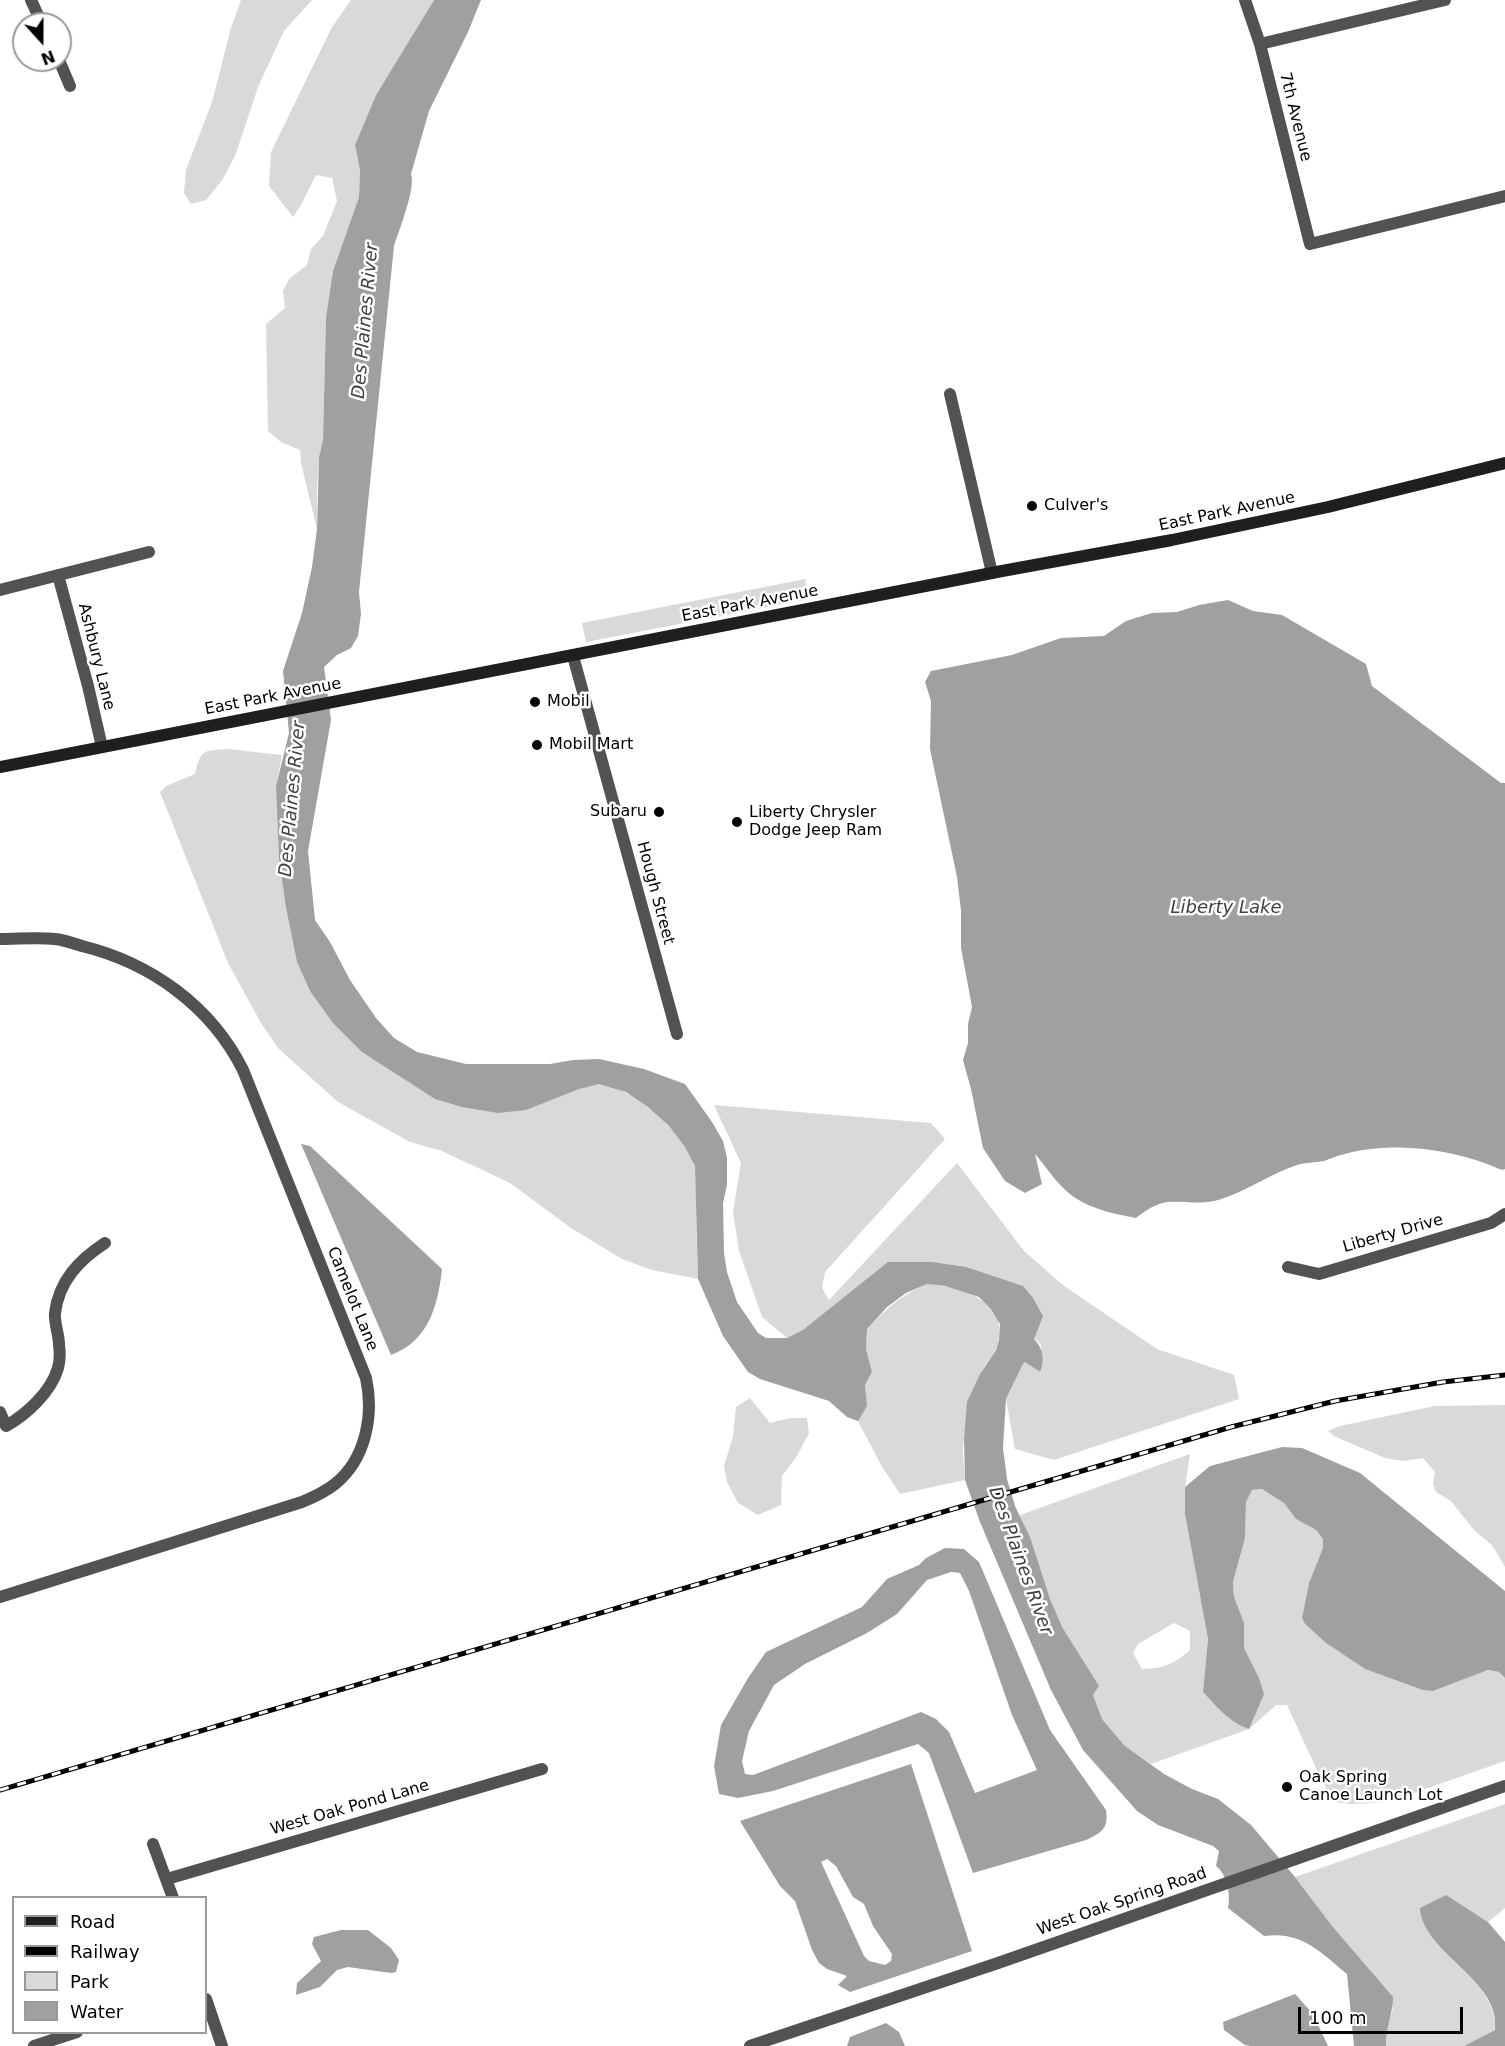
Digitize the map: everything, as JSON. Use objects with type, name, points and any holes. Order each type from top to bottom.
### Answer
[{"type":"main road","name":"East Park Avenue","points":[[0,767],[992,573],[1172,540],[1328,507],[1505,463]]},
{"type":"street","name":"7th Avenue","points":[[1245,0],[1260,44],[1310,244],[1505,196]]},
{"type":"street","points":[[1260,44],[1445,0]]},
{"type":"street","points":[[64,72],[70,86]]},
{"type":"street","points":[[950,394],[992,573]]},
{"type":"street","points":[[0,590],[149,552]]},
{"type":"street","name":"Ashbury Lane","points":[[58,575],[102,747]]},
{"type":"street","name":"Hough Street","points":[[573,656],[677,1034]]},
{"type":"street","name":"Camelot Lane","points":[[0,939],[56,939],[109,952],[141,966],[172,987],[196,1006],[217,1030],[234,1052],[243,1070],[366,1378],[370,1395],[365,1440],[357,1456],[336,1483],[321,1493],[302,1502],[1,1593]]},
{"type":"street","name":"Liberty Drive","points":[[1288,1267],[1319,1274],[1491,1223],[1505,1214]]},
{"type":"street","points":[[0,1412],[6,1426],[19,1418],[50,1386],[58,1368],[59,1336],[54,1315],[63,1284],[86,1255],[105,1243]]},
{"type":"street","name":"West Oak Pond Lane","points":[[167,1879],[542,1769]]},
{"type":"street","name":"West Oak Spring Road","points":[[750,2046],[998,1963],[1505,1786]]},
{"type":"street","points":[[153,1844],[172,1896]]},
{"type":"street","points":[[207,2002],[222,2046]]},
{"type":"street","points":[[34,2046],[71,2034]]},
{"type":"green space","points":[[241,0],[312,0],[284,31],[258,87],[235,156],[223,179],[206,200],[191,204],[184,193],[186,170],[212,102],[231,28]]},
{"type":"green space","points":[[351,0],[434,0],[376,95],[355,145],[360,170],[359,197],[333,271],[326,317],[323,439],[318,472],[317,529],[300,450],[281,442],[268,431],[266,324],[285,308],[283,291],[289,279],[307,265],[311,249],[323,236],[337,201],[332,178],[316,175],[293,217],[269,186],[271,152],[332,27]]},
{"type":"green space","points":[[805,579],[809,599],[586,642],[582,623]]},
{"type":"green space","points":[[228,749],[282,755],[276,786],[279,859],[286,908],[297,962],[333,1023],[526,1110],[573,1090],[599,1084],[627,1093],[641,1102],[668,1126],[688,1152],[694,1164],[698,1279],[652,1270],[622,1259],[571,1228],[510,1183],[442,1151],[410,1142],[338,1102],[278,1048],[261,1023],[228,963],[160,792],[166,786],[195,774],[199,759],[205,752]]},
{"type":"green space","points":[[714,1105],[931,1123],[945,1139],[825,1272],[822,1288],[829,1300],[957,1163],[1024,1251],[1064,1286],[1157,1349],[1234,1375],[1239,1399],[1054,1460],[1015,1449],[1006,1399],[1025,1362],[1040,1372],[1041,1345],[966,1267],[787,1338],[762,1317],[739,1251],[733,1212],[741,1163]]},
{"type":"green space","points":[[927,1284],[953,1288],[979,1298],[996,1316],[1000,1328],[998,1343],[975,1389],[966,1424],[963,1443],[965,1480],[900,1494],[881,1465],[858,1421],[866,1406],[865,1385],[872,1372],[866,1349],[867,1329],[894,1303]]},
{"type":"green space","points":[[750,1398],[770,1423],[790,1418],[807,1418],[809,1433],[797,1456],[782,1476],[781,1505],[758,1515],[738,1503],[727,1482],[724,1466],[733,1436],[736,1407]]},
{"type":"green space","points":[[1505,1405],[1505,1567],[1492,1545],[1474,1530],[1451,1501],[1436,1492],[1433,1484],[1435,1472],[1423,1458],[1403,1461],[1385,1458],[1334,1436],[1328,1431],[1340,1426],[1435,1406]]},
{"type":"green space","points":[[1190,1454],[1185,1487],[1185,1514],[1208,1639],[1203,1692],[1264,1694],[1244,1648],[1244,1623],[1234,1598],[1233,1582],[1245,1538],[1246,1502],[1252,1490],[1262,1489],[1284,1503],[1296,1519],[1316,1530],[1323,1539],[1323,1548],[1309,1583],[1302,1618],[1305,1624],[1326,1643],[1365,1669],[1433,1691],[1488,1670],[1499,1672],[1505,1678],[1505,1761],[1388,1802],[1351,1804],[1334,1802],[1287,1705],[1276,1705],[1249,1729],[1151,1764],[1124,1745],[1102,1719],[1093,1695],[1099,1686],[1061,1626],[1020,1515]],"holes":[[[1174,1623],[1190,1631],[1190,1650],[1184,1655],[1168,1665],[1142,1669],[1133,1653],[1138,1644]]]},
{"type":"green space","points":[[1505,1804],[1505,1908],[1488,1922],[1446,1896],[1431,1936],[1462,1966],[1482,1991],[1490,2003],[1495,2030],[1464,2046],[1386,2046],[1385,2034],[1393,2008],[1295,1877]]},
{"type":"water","name":"Des Plaines River","points":[[434,0],[481,0],[468,32],[429,111],[411,174],[409,199],[394,246],[359,592],[361,614],[358,636],[351,648],[337,655],[324,667],[331,720],[308,851],[315,920],[330,942],[350,980],[376,1018],[394,1038],[417,1052],[466,1064],[550,1064],[599,1059],[644,1069],[685,1084],[723,1141],[727,1158],[727,1185],[723,1203],[724,1253],[727,1272],[737,1302],[758,1333],[766,1338],[787,1338],[803,1330],[888,1262],[932,1262],[966,1267],[1023,1286],[1043,1316],[1034,1339],[1041,1350],[1042,1363],[1040,1372],[1025,1362],[1023,1364],[1006,1399],[1003,1448],[1007,1479],[1015,1506],[1030,1537],[1050,1599],[1062,1627],[1099,1686],[1093,1695],[1102,1719],[1124,1745],[1164,1774],[1192,1789],[1218,1799],[1251,1825],[1332,1926],[1393,1997],[1386,2046],[1354,2046],[1347,1974],[1310,1945],[1289,1937],[1264,1936],[1228,1908],[1227,1885],[1223,1874],[1216,1866],[1219,1851],[1213,1846],[1158,1825],[1137,1811],[1083,1750],[1051,1690],[980,1522],[965,1480],[964,1439],[967,1402],[980,1374],[996,1350],[999,1340],[1000,1324],[991,1309],[979,1297],[945,1286],[927,1284],[906,1293],[887,1307],[867,1329],[866,1349],[872,1372],[865,1385],[867,1406],[858,1421],[847,1417],[829,1401],[760,1379],[748,1372],[723,1336],[698,1279],[695,1166],[685,1147],[669,1126],[648,1107],[626,1092],[599,1084],[579,1089],[526,1110],[498,1113],[462,1107],[435,1099],[362,1052],[333,1023],[310,991],[297,962],[286,908],[279,859],[276,786],[289,733],[283,671],[302,613],[317,529],[319,458],[323,439],[326,317],[333,271],[359,197],[360,170],[355,145],[376,95]]},
{"type":"water","name":"Liberty Lake","points":[[1228,600],[1253,611],[1282,615],[1366,664],[1372,686],[1501,783],[1505,783],[1505,1169],[1444,1152],[1423,1149],[1361,1150],[1324,1161],[1297,1165],[1218,1200],[1159,1204],[1136,1218],[1098,1209],[1077,1199],[1060,1184],[1035,1154],[1042,1184],[1025,1193],[1005,1181],[983,1148],[963,1060],[968,1043],[968,1024],[972,1007],[961,948],[961,911],[957,877],[930,749],[931,701],[925,682],[931,671],[1012,655],[1061,638],[1104,636],[1126,621],[1152,613],[1177,612]]},
{"type":"water","points":[[301,1144],[310,1146],[442,1269],[438,1296],[429,1320],[423,1331],[404,1349],[391,1355]]},
{"type":"water","points":[[1282,1447],[1302,1448],[1360,1473],[1505,1591],[1505,1678],[1499,1672],[1488,1670],[1433,1691],[1423,1690],[1365,1669],[1326,1643],[1305,1624],[1302,1618],[1309,1583],[1323,1548],[1323,1539],[1316,1530],[1296,1519],[1284,1503],[1262,1489],[1252,1490],[1246,1502],[1245,1538],[1233,1582],[1234,1597],[1244,1623],[1244,1648],[1264,1694],[1249,1729],[1230,1718],[1213,1703],[1203,1692],[1208,1639],[1185,1514],[1185,1487],[1210,1466]]},
{"type":"water","points":[[945,1548],[964,1549],[979,1562],[1050,1730],[1106,1810],[1105,1826],[1096,1835],[1086,1840],[973,1873],[929,1753],[918,1744],[773,1791],[738,1798],[719,1794],[714,1766],[721,1725],[766,1652],[862,1607],[887,1579],[919,1565],[926,1558]],"holes":[[[951,1572],[960,1573],[969,1591],[1012,1715],[1037,1770],[975,1793],[949,1732],[936,1719],[921,1712],[753,1775],[745,1774],[742,1761],[749,1731],[774,1685],[805,1664],[867,1633],[897,1614],[927,1580]]]},
{"type":"water","points":[[911,1764],[972,1951],[850,1992],[838,1985],[847,1976],[827,1969],[819,1963],[812,1950],[795,1901],[780,1886],[740,1821]],"holes":[[[827,1859],[836,1866],[853,1897],[864,1904],[873,1926],[892,1954],[891,1961],[885,1965],[869,1961],[864,1956],[821,1862]]]},
{"type":"water","points":[[1446,1895],[1488,1922],[1505,1942],[1505,2046],[1464,2046],[1495,2030],[1494,2012],[1486,1996],[1433,1939],[1424,1924],[1420,1908]]},
{"type":"water","points":[[341,1930],[368,1930],[391,1948],[399,1960],[396,1972],[348,1967],[337,1970],[320,1987],[296,1995],[297,1983],[321,1961],[312,1944],[314,1937]]},
{"type":"water","points":[[1295,1994],[1313,2014],[1328,2046],[1251,2046],[1245,2045],[1224,2030],[1223,2022]]},
{"type":"water","points":[[886,2023],[899,2032],[905,2046],[847,2046],[850,2037]]},
{"type":"railway","points":[[0,1790],[1231,1427],[1335,1401],[1443,1382],[1505,1375]]},
{"type":"place","name":"Culver's","points":[[1032,506]]},
{"type":"place","name":"Mobil","points":[[535,702]]},
{"type":"place","name":"Mobil Mart","points":[[537,745]]},
{"type":"place","name":"Subaru","points":[[659,812]]},
{"type":"place","name":"Liberty Chrysler Dodge Jeep Ram","points":[[737,822]]},
{"type":"place","name":"Oak Spring Canoe Launch Lot","points":[[1287,1787]]}]
